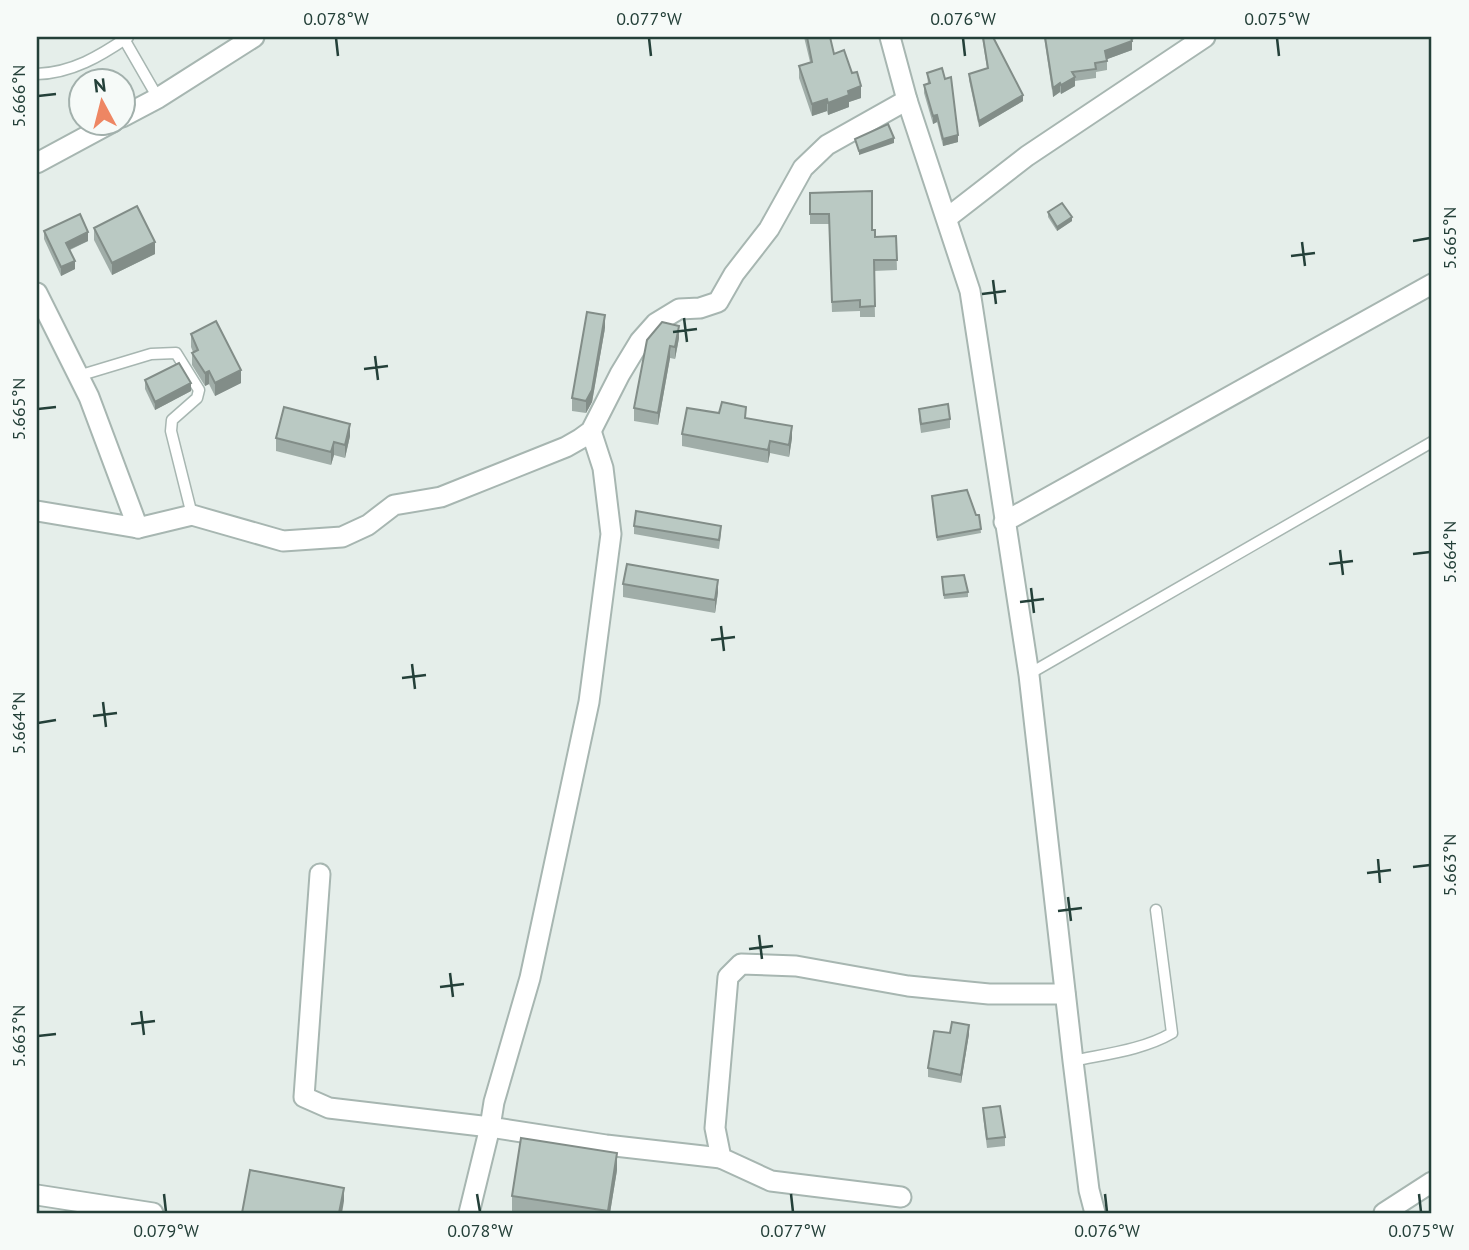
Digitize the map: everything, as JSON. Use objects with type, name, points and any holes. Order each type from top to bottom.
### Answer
[{"type":"street","points":[[136,110],[254,37]]},
{"type":"street","points":[[890,37],[906,100],[971,291],[1029,675],[1073,1061],[1089,1189],[1095,1213]]},
{"type":"street","points":[[947,218],[1027,156],[1205,37]]},
{"type":"street","points":[[37,511],[138,528],[192,516],[283,541],[342,537],[368,525],[394,505],[441,497],[566,447],[591,431],[640,341],[656,323],[679,309],[700,308],[718,302],[734,274],[769,229],[803,168],[827,145],[906,100]]},
{"type":"street","points":[[37,163],[87,136]]},
{"type":"street","points":[[1004,522],[1432,284]]},
{"type":"street","points":[[37,293],[89,397],[138,528]]},
{"type":"street","points":[[469,1213],[494,1102],[530,978],[589,702],[611,534],[603,468],[591,431]]},
{"type":"street","points":[[320,874],[304,1097],[329,1108],[721,1158],[771,1181],[901,1197]]},
{"type":"street","points":[[721,1158],[715,1128],[728,977],[741,964],[796,965],[908,986],[989,994],[1065,994]]},
{"type":"street","points":[[1384,1213],[1432,1182]]},
{"type":"street","points":[[1086,1213],[1089,1189]]},
{"type":"street","points":[[37,1195],[153,1213]]},
{"type":"lane","points":[[37,74],[52,74],[85,63],[126,38],[158,98]]},
{"type":"lane","points":[[78,376],[151,354],[176,353],[199,390],[197,398],[172,420],[171,431],[192,516]]},
{"type":"lane","points":[[1029,675],[1432,442]]},
{"type":"lane","points":[[1073,1061],[1162,1039],[1172,1033],[1156,911]]},
{"type":"building","points":[[807,37],[830,37],[834,54],[844,50],[852,73],[857,72],[861,86],[848,91],[849,95],[828,103],[827,99],[812,104],[799,66],[812,62]]},
{"type":"building","points":[[983,37],[993,37],[1023,95],[979,121],[969,74],[988,68]]},
{"type":"building","points":[[1045,37],[1131,37],[1132,41],[1105,51],[1107,61],[1095,63],[1096,69],[1072,72],[1075,77],[1053,88]]},
{"type":"building","points":[[942,68],[945,79],[951,77],[958,135],[943,139],[937,115],[933,116],[924,85],[930,83],[927,73]]},
{"type":"building","points":[[888,124],[894,138],[859,151],[855,139]]},
{"type":"building","points":[[872,191],[872,230],[875,230],[875,237],[896,236],[897,260],[874,260],[875,306],[860,307],[860,300],[832,302],[829,214],[810,214],[810,193]]},
{"type":"building","points":[[1062,203],[1072,217],[1057,227],[1048,212]]},
{"type":"building","points":[[137,206],[155,242],[112,263],[94,228]]},
{"type":"building","points":[[80,214],[88,232],[66,243],[75,261],[61,267],[44,231]]},
{"type":"building","points":[[587,312],[605,315],[592,390],[586,401],[572,398]]},
{"type":"building","points":[[216,321],[241,370],[215,383],[209,371],[205,373],[192,353],[198,350],[191,334]]},
{"type":"building","points":[[662,322],[679,326],[675,347],[670,346],[658,413],[634,408],[647,340]]},
{"type":"building","points":[[179,363],[191,383],[155,402],[145,380]]},
{"type":"building","points":[[722,402],[746,407],[745,418],[792,426],[789,445],[770,441],[768,450],[682,434],[687,408],[719,413]]},
{"type":"building","points":[[948,404],[950,419],[921,424],[919,409]]},
{"type":"building","points":[[284,407],[350,424],[345,445],[334,442],[331,452],[276,438]]},
{"type":"building","points":[[967,490],[976,515],[979,515],[981,529],[937,537],[932,496]]},
{"type":"building","points":[[636,511],[721,526],[719,540],[634,526]]},
{"type":"building","points":[[627,564],[718,580],[715,600],[623,584]]},
{"type":"building","points":[[964,575],[968,592],[944,595],[942,577]]},
{"type":"building","points":[[952,1022],[969,1025],[961,1075],[928,1068],[934,1031],[950,1033]]},
{"type":"building","points":[[1000,1106],[1005,1137],[987,1139],[983,1108]]},
{"type":"building","points":[[521,1138],[617,1153],[608,1211],[512,1196]]},
{"type":"building","points":[[250,1170],[344,1188],[339,1213],[242,1213]]}]
